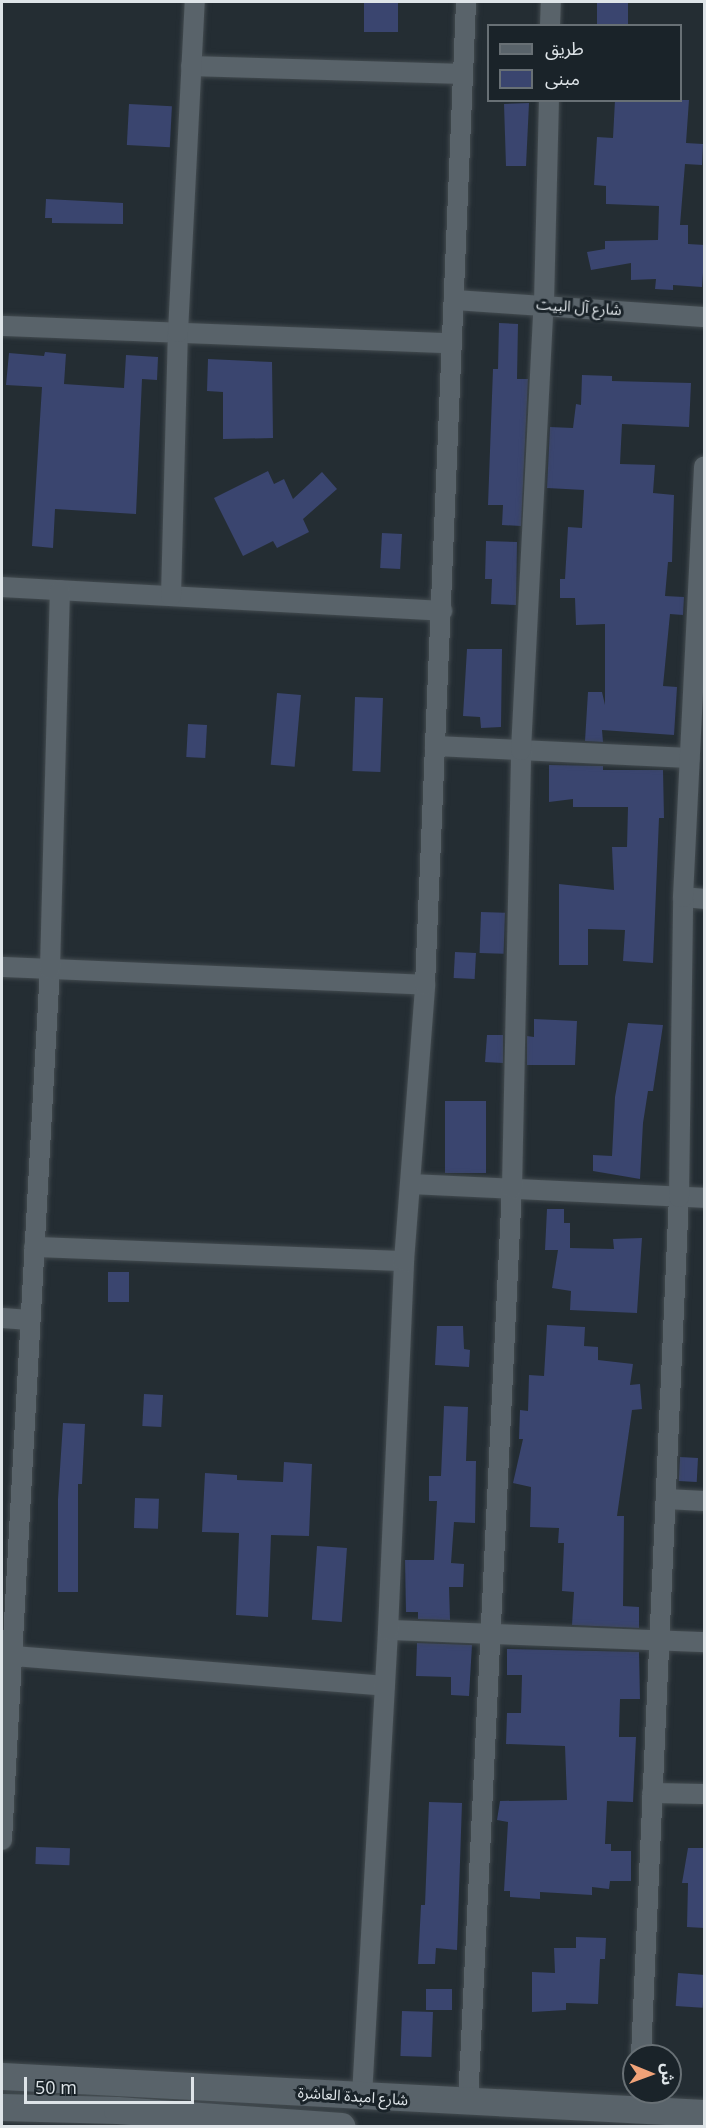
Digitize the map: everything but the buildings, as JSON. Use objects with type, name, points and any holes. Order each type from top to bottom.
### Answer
[{"type":"main road","name":"شارع امبدة العاشرة","points":[[2,2076],[468,2103],[622,2102]]},
{"type":"main road","points":[[117,2110],[119,2081]]},
{"type":"main road","name":"شارع امبدة العاشرة","points":[[651,2104],[705,2113]]},
{"type":"main road","name":"شارع امبدة العاشرة","points":[[2,2107],[117,2110],[262,2123],[341,2127]]},
{"type":"street","points":[[171,596],[178,332],[195,2]]},
{"type":"street","points":[[362,2096],[388,1630],[404,1261],[425,985],[466,2]]},
{"type":"street","points":[[550,24],[551,2]]},
{"type":"street","points":[[191,66],[463,74]]},
{"type":"street","points":[[468,2103],[512,1188],[521,750],[544,303],[549,102]]},
{"type":"street","name":"شارع آل البيت","points":[[454,300],[544,303],[705,317]]},
{"type":"street","points":[[2,326],[452,343]]},
{"type":"street","points":[[642,2044],[679,1197],[683,897],[690,758],[700,629],[705,467]]},
{"type":"street","points":[[2,587],[442,611]]},
{"type":"street","points":[[2,1840],[6,1656],[30,1320],[50,969],[60,590]]},
{"type":"street","points":[[435,746],[690,758]]},
{"type":"street","points":[[683,897],[705,899]]},
{"type":"street","points":[[2,967],[425,985]]},
{"type":"street","points":[[410,1184],[705,1198]]},
{"type":"street","points":[[34,1247],[404,1261]]},
{"type":"street","points":[[2,1318],[30,1320]]},
{"type":"street","points":[[666,1499],[705,1501]]},
{"type":"street","points":[[388,1630],[705,1642]]},
{"type":"street","points":[[6,1656],[385,1686]]},
{"type":"street","points":[[652,1793],[705,1794]]}]
